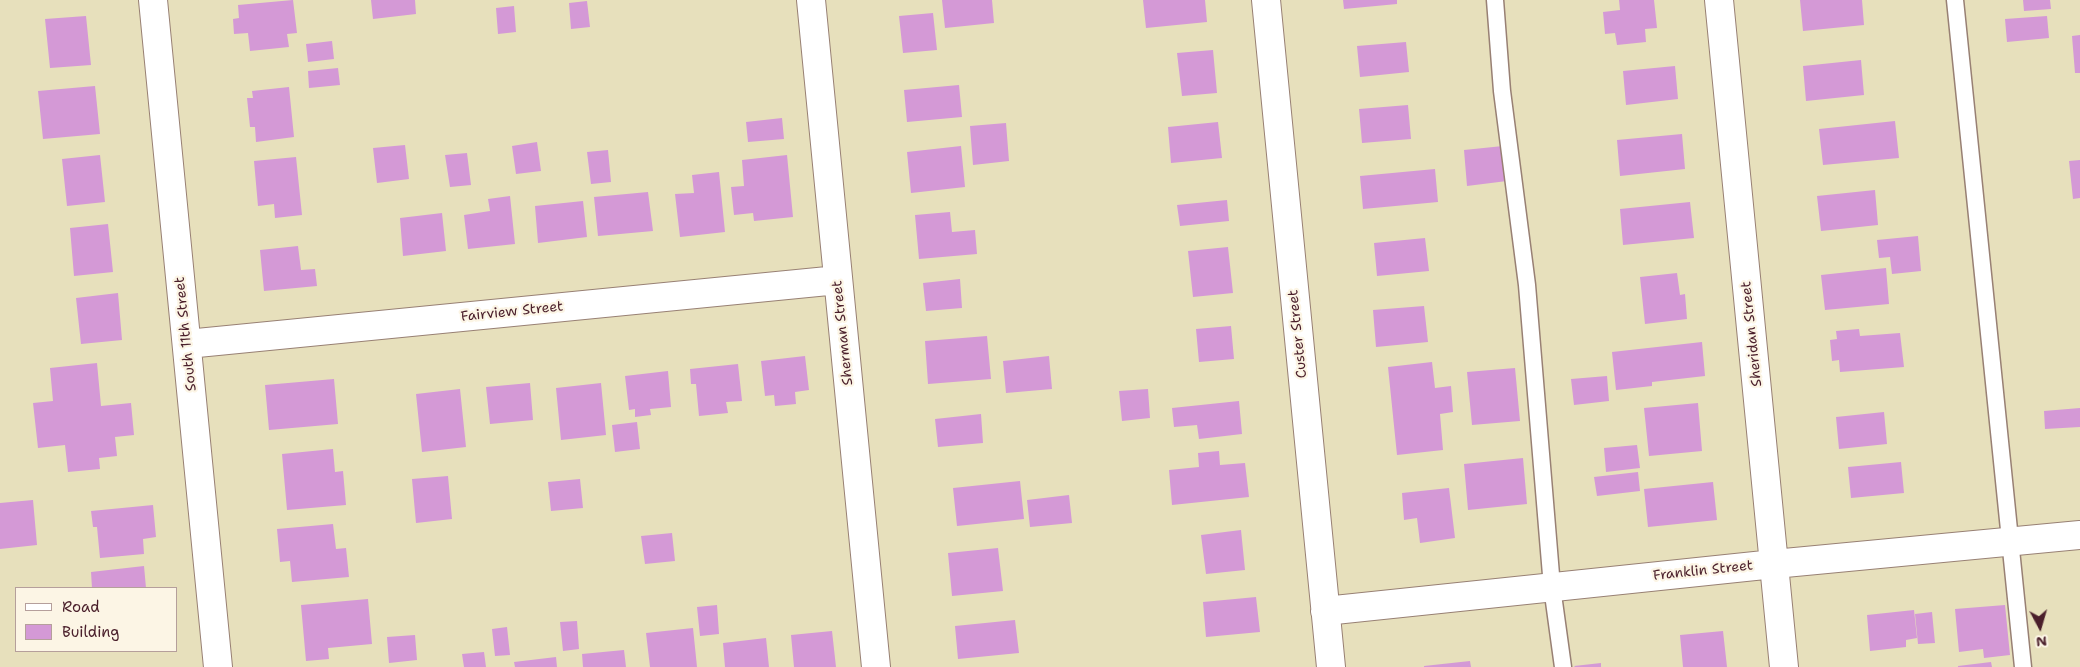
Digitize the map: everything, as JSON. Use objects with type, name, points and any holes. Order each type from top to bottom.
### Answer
[{"type":"street","name":"South 11th Street","points":[[153,0],[218,667]]},
{"type":"street","name":"Sherman Street","points":[[811,0],[876,667]]},
{"type":"street","name":"Custer Street","points":[[1266,0],[1331,667]]},
{"type":"street","name":"Sheridan Street","points":[[1719,0],[1784,667]]},
{"type":"street","name":"Fairview Street","points":[[187,344],[838,280]]},
{"type":"street","name":"Franklin Street","points":[[1326,611],[1774,564],[2080,535]]},
{"type":"lane","points":[[1494,0],[1502,91],[1528,286],[1552,587],[1563,667]]},
{"type":"lane","points":[[1955,0],[2023,667]]},
{"type":"building","points":[[293,0],[297,33],[287,34],[289,47],[250,51],[248,33],[234,34],[233,19],[239,18],[238,5]]},
{"type":"building","points":[[371,0],[415,0],[416,14],[373,19]]},
{"type":"building","points":[[942,0],[992,0],[994,23],[945,28]]},
{"type":"building","points":[[1143,0],[1205,0],[1207,22],[1146,28]]},
{"type":"building","points":[[1343,0],[1397,0],[1397,4],[1344,9]]},
{"type":"building","points":[[1619,0],[1654,0],[1657,28],[1645,29],[1646,42],[1617,45],[1615,33],[1605,34],[1603,12],[1620,10]]},
{"type":"building","points":[[1800,0],[1862,0],[1864,25],[1803,31]]},
{"type":"building","points":[[2023,0],[2050,0],[2051,9],[2024,11]]},
{"type":"building","points":[[587,1],[590,27],[571,29],[569,3]]},
{"type":"building","points":[[514,6],[516,32],[498,34],[496,8]]},
{"type":"building","points":[[933,13],[937,50],[903,53],[899,16]]},
{"type":"building","points":[[86,16],[91,65],[50,68],[45,19]]},
{"type":"building","points":[[2047,16],[2049,38],[2007,42],[2005,19]]},
{"type":"building","points":[[2080,35],[2080,73],[2075,73],[2072,36]]},
{"type":"building","points":[[332,41],[334,59],[308,62],[306,44]]},
{"type":"building","points":[[1406,42],[1409,72],[1360,77],[1357,46]]},
{"type":"building","points":[[1213,50],[1217,93],[1182,96],[1177,53]]},
{"type":"building","points":[[1861,60],[1864,95],[1806,101],[1803,66]]},
{"type":"building","points":[[1675,66],[1678,99],[1626,105],[1623,71]]},
{"type":"building","points":[[338,68],[340,85],[309,88],[308,71]]},
{"type":"building","points":[[959,85],[962,117],[907,122],[904,90]]},
{"type":"building","points":[[95,86],[100,134],[43,139],[38,91]]},
{"type":"building","points":[[289,87],[294,137],[256,142],[255,127],[250,127],[247,98],[253,98],[252,91]]},
{"type":"building","points":[[1408,105],[1411,139],[1362,143],[1359,109]]},
{"type":"building","points":[[782,118],[784,139],[748,142],[746,122]]},
{"type":"building","points":[[1895,121],[1899,158],[1823,165],[1819,129]]},
{"type":"building","points":[[1218,122],[1222,158],[1171,163],[1168,127]]},
{"type":"building","points":[[1006,123],[1009,161],[973,165],[970,126]]},
{"type":"building","points":[[1682,134],[1685,169],[1620,176],[1617,140]]},
{"type":"building","points":[[537,142],[541,171],[516,174],[512,146]]},
{"type":"building","points":[[405,145],[409,179],[377,183],[373,148]]},
{"type":"building","points":[[961,146],[965,187],[911,193],[907,152]]},
{"type":"building","points":[[1503,146],[1507,181],[1467,186],[1464,150]]},
{"type":"building","points":[[608,150],[611,182],[591,184],[587,152]]},
{"type":"building","points":[[467,153],[471,185],[450,187],[445,155]]},
{"type":"building","points":[[100,155],[105,202],[67,206],[62,159]]},
{"type":"building","points":[[787,155],[793,217],[754,221],[753,213],[734,215],[731,187],[744,186],[742,160]]},
{"type":"building","points":[[296,157],[302,215],[275,218],[274,204],[258,206],[254,161]]},
{"type":"building","points":[[2080,160],[2080,198],[2073,199],[2069,161]]},
{"type":"building","points":[[1435,169],[1438,202],[1363,209],[1360,176]]},
{"type":"building","points":[[719,172],[725,232],[680,237],[675,194],[694,193],[692,175]]},
{"type":"building","points":[[1875,190],[1878,225],[1821,231],[1817,196]]},
{"type":"building","points":[[648,192],[653,231],[598,236],[594,197]]},
{"type":"building","points":[[510,196],[515,244],[468,249],[464,215],[490,211],[488,199]]},
{"type":"building","points":[[1227,200],[1229,221],[1180,226],[1177,205]]},
{"type":"building","points":[[583,201],[587,237],[538,243],[535,206]]},
{"type":"building","points":[[1690,202],[1694,238],[1623,245],[1620,209]]},
{"type":"building","points":[[950,212],[952,232],[975,230],[977,254],[919,259],[915,215]]},
{"type":"building","points":[[442,213],[446,251],[403,256],[400,218]]},
{"type":"building","points":[[108,224],[113,272],[74,276],[70,228]]},
{"type":"building","points":[[1918,236],[1921,271],[1892,274],[1890,257],[1879,258],[1877,240]]},
{"type":"building","points":[[1425,238],[1429,271],[1377,276],[1374,243]]},
{"type":"building","points":[[298,246],[301,270],[315,269],[317,286],[264,291],[260,250]]},
{"type":"building","points":[[1228,247],[1233,293],[1193,297],[1188,251]]},
{"type":"building","points":[[1886,268],[1889,304],[1825,310],[1821,275]]},
{"type":"building","points":[[1677,273],[1680,295],[1685,294],[1687,319],[1645,324],[1640,277]]},
{"type":"building","points":[[960,279],[962,308],[926,311],[923,283]]},
{"type":"building","points":[[118,293],[122,340],[81,344],[76,298]]},
{"type":"building","points":[[1424,306],[1428,342],[1376,347],[1373,310]]},
{"type":"building","points":[[1231,326],[1234,359],[1199,362],[1196,329]]},
{"type":"building","points":[[1859,329],[1860,336],[1900,333],[1904,367],[1840,372],[1839,360],[1832,361],[1830,340],[1837,339],[1836,331]]},
{"type":"building","points":[[987,336],[991,379],[928,384],[925,341]]},
{"type":"building","points":[[1702,342],[1705,376],[1652,382],[1652,386],[1616,390],[1612,352]]},
{"type":"building","points":[[805,356],[809,390],[795,392],[796,404],[775,406],[774,395],[765,396],[761,361]]},
{"type":"building","points":[[1049,356],[1052,389],[1006,393],[1003,361]]},
{"type":"building","points":[[1432,362],[1435,388],[1451,386],[1453,412],[1440,414],[1443,450],[1397,455],[1388,367]]},
{"type":"building","points":[[97,363],[101,406],[131,403],[134,435],[115,437],[117,456],[99,458],[100,469],[68,472],[65,445],[38,448],[33,403],[53,401],[50,368]]},
{"type":"building","points":[[738,364],[742,401],[726,402],[728,413],[699,416],[696,384],[691,384],[690,369]]},
{"type":"building","points":[[1515,368],[1520,421],[1472,425],[1467,372]]},
{"type":"building","points":[[668,371],[671,407],[650,409],[651,415],[635,417],[635,409],[629,410],[625,376]]},
{"type":"building","points":[[1607,376],[1609,401],[1574,405],[1571,379]]},
{"type":"building","points":[[334,379],[338,424],[269,430],[265,385]]},
{"type":"building","points":[[530,383],[533,420],[490,424],[486,387]]},
{"type":"building","points":[[601,383],[606,435],[561,440],[556,388]]},
{"type":"building","points":[[460,389],[466,447],[422,452],[416,394]]},
{"type":"building","points":[[1148,389],[1150,418],[1122,421],[1119,391]]},
{"type":"building","points":[[1239,401],[1242,434],[1199,439],[1197,425],[1174,427],[1172,408]]},
{"type":"building","points":[[1698,403],[1702,451],[1649,456],[1644,408]]},
{"type":"building","points":[[2080,408],[2080,427],[2045,429],[2044,411]]},
{"type":"building","points":[[1884,412],[1887,444],[1839,449],[1836,417]]},
{"type":"building","points":[[981,414],[983,443],[938,447],[935,419]]},
{"type":"building","points":[[637,422],[640,449],[615,452],[612,425]]},
{"type":"building","points":[[1637,445],[1640,468],[1606,472],[1604,448]]},
{"type":"building","points":[[333,449],[335,472],[343,471],[346,505],[287,510],[282,454]]},
{"type":"building","points":[[1219,451],[1220,465],[1245,463],[1249,497],[1172,505],[1169,470],[1199,467],[1198,453]]},
{"type":"building","points":[[1523,458],[1527,504],[1468,510],[1464,464]]},
{"type":"building","points":[[1901,462],[1904,493],[1851,498],[1848,467]]},
{"type":"building","points":[[1638,472],[1640,491],[1597,496],[1594,477]]},
{"type":"building","points":[[448,476],[452,519],[416,523],[412,479]]},
{"type":"building","points":[[580,479],[583,508],[551,511],[548,482]]},
{"type":"building","points":[[1020,481],[1024,519],[957,526],[953,488]]},
{"type":"building","points":[[1713,482],[1717,520],[1648,527],[1644,489]]},
{"type":"building","points":[[1449,488],[1455,538],[1420,543],[1417,518],[1404,520],[1402,493]]},
{"type":"building","points":[[1069,495],[1072,523],[1030,527],[1027,500]]},
{"type":"building","points":[[33,500],[37,545],[0,549],[0,503]]},
{"type":"building","points":[[153,505],[156,537],[143,539],[144,554],[100,558],[97,527],[93,527],[91,511]]},
{"type":"building","points":[[333,524],[336,549],[346,548],[349,577],[292,582],[290,561],[280,562],[277,529]]},
{"type":"building","points":[[1241,530],[1245,570],[1206,574],[1201,535]]},
{"type":"building","points":[[672,533],[675,561],[645,564],[641,536]]},
{"type":"building","points":[[998,548],[1003,591],[952,596],[948,553]]},
{"type":"building","points":[[144,566],[146,587],[92,587],[91,572]]},
{"type":"building","points":[[1256,597],[1260,632],[1206,637],[1203,602]]},
{"type":"building","points":[[368,599],[372,644],[328,648],[329,659],[306,661],[301,605]]},
{"type":"building","points":[[717,605],[719,634],[700,636],[697,607]]},
{"type":"building","points":[[2005,605],[2010,655],[1984,658],[1983,649],[1959,652],[1955,609]]},
{"type":"building","points":[[1914,610],[1917,638],[1906,640],[1906,647],[1870,651],[1867,615]]},
{"type":"building","points":[[1932,612],[1935,643],[1918,644],[1915,614]]},
{"type":"building","points":[[1015,620],[1019,653],[958,659],[955,626]]},
{"type":"building","points":[[577,621],[579,649],[563,651],[560,622]]},
{"type":"building","points":[[507,627],[510,655],[495,656],[492,629]]},
{"type":"building","points":[[693,628],[697,667],[650,667],[646,633]]},
{"type":"building","points":[[832,631],[836,667],[794,667],[791,635]]},
{"type":"building","points":[[1723,631],[1727,667],[1683,667],[1680,635]]},
{"type":"building","points":[[415,635],[417,660],[389,663],[387,637]]},
{"type":"building","points":[[766,638],[769,667],[725,667],[723,643]]},
{"type":"building","points":[[624,650],[626,667],[583,667],[582,654]]},
{"type":"building","points":[[484,652],[486,667],[464,667],[462,654]]},
{"type":"building","points":[[556,657],[557,667],[515,667],[514,662]]},
{"type":"building","points":[[1470,661],[1471,667],[1424,667],[1424,666]]},
{"type":"building","points":[[1991,662],[1992,667],[1958,667],[1958,666]]},
{"type":"building","points":[[1601,663],[1601,667],[1574,666]]}]
